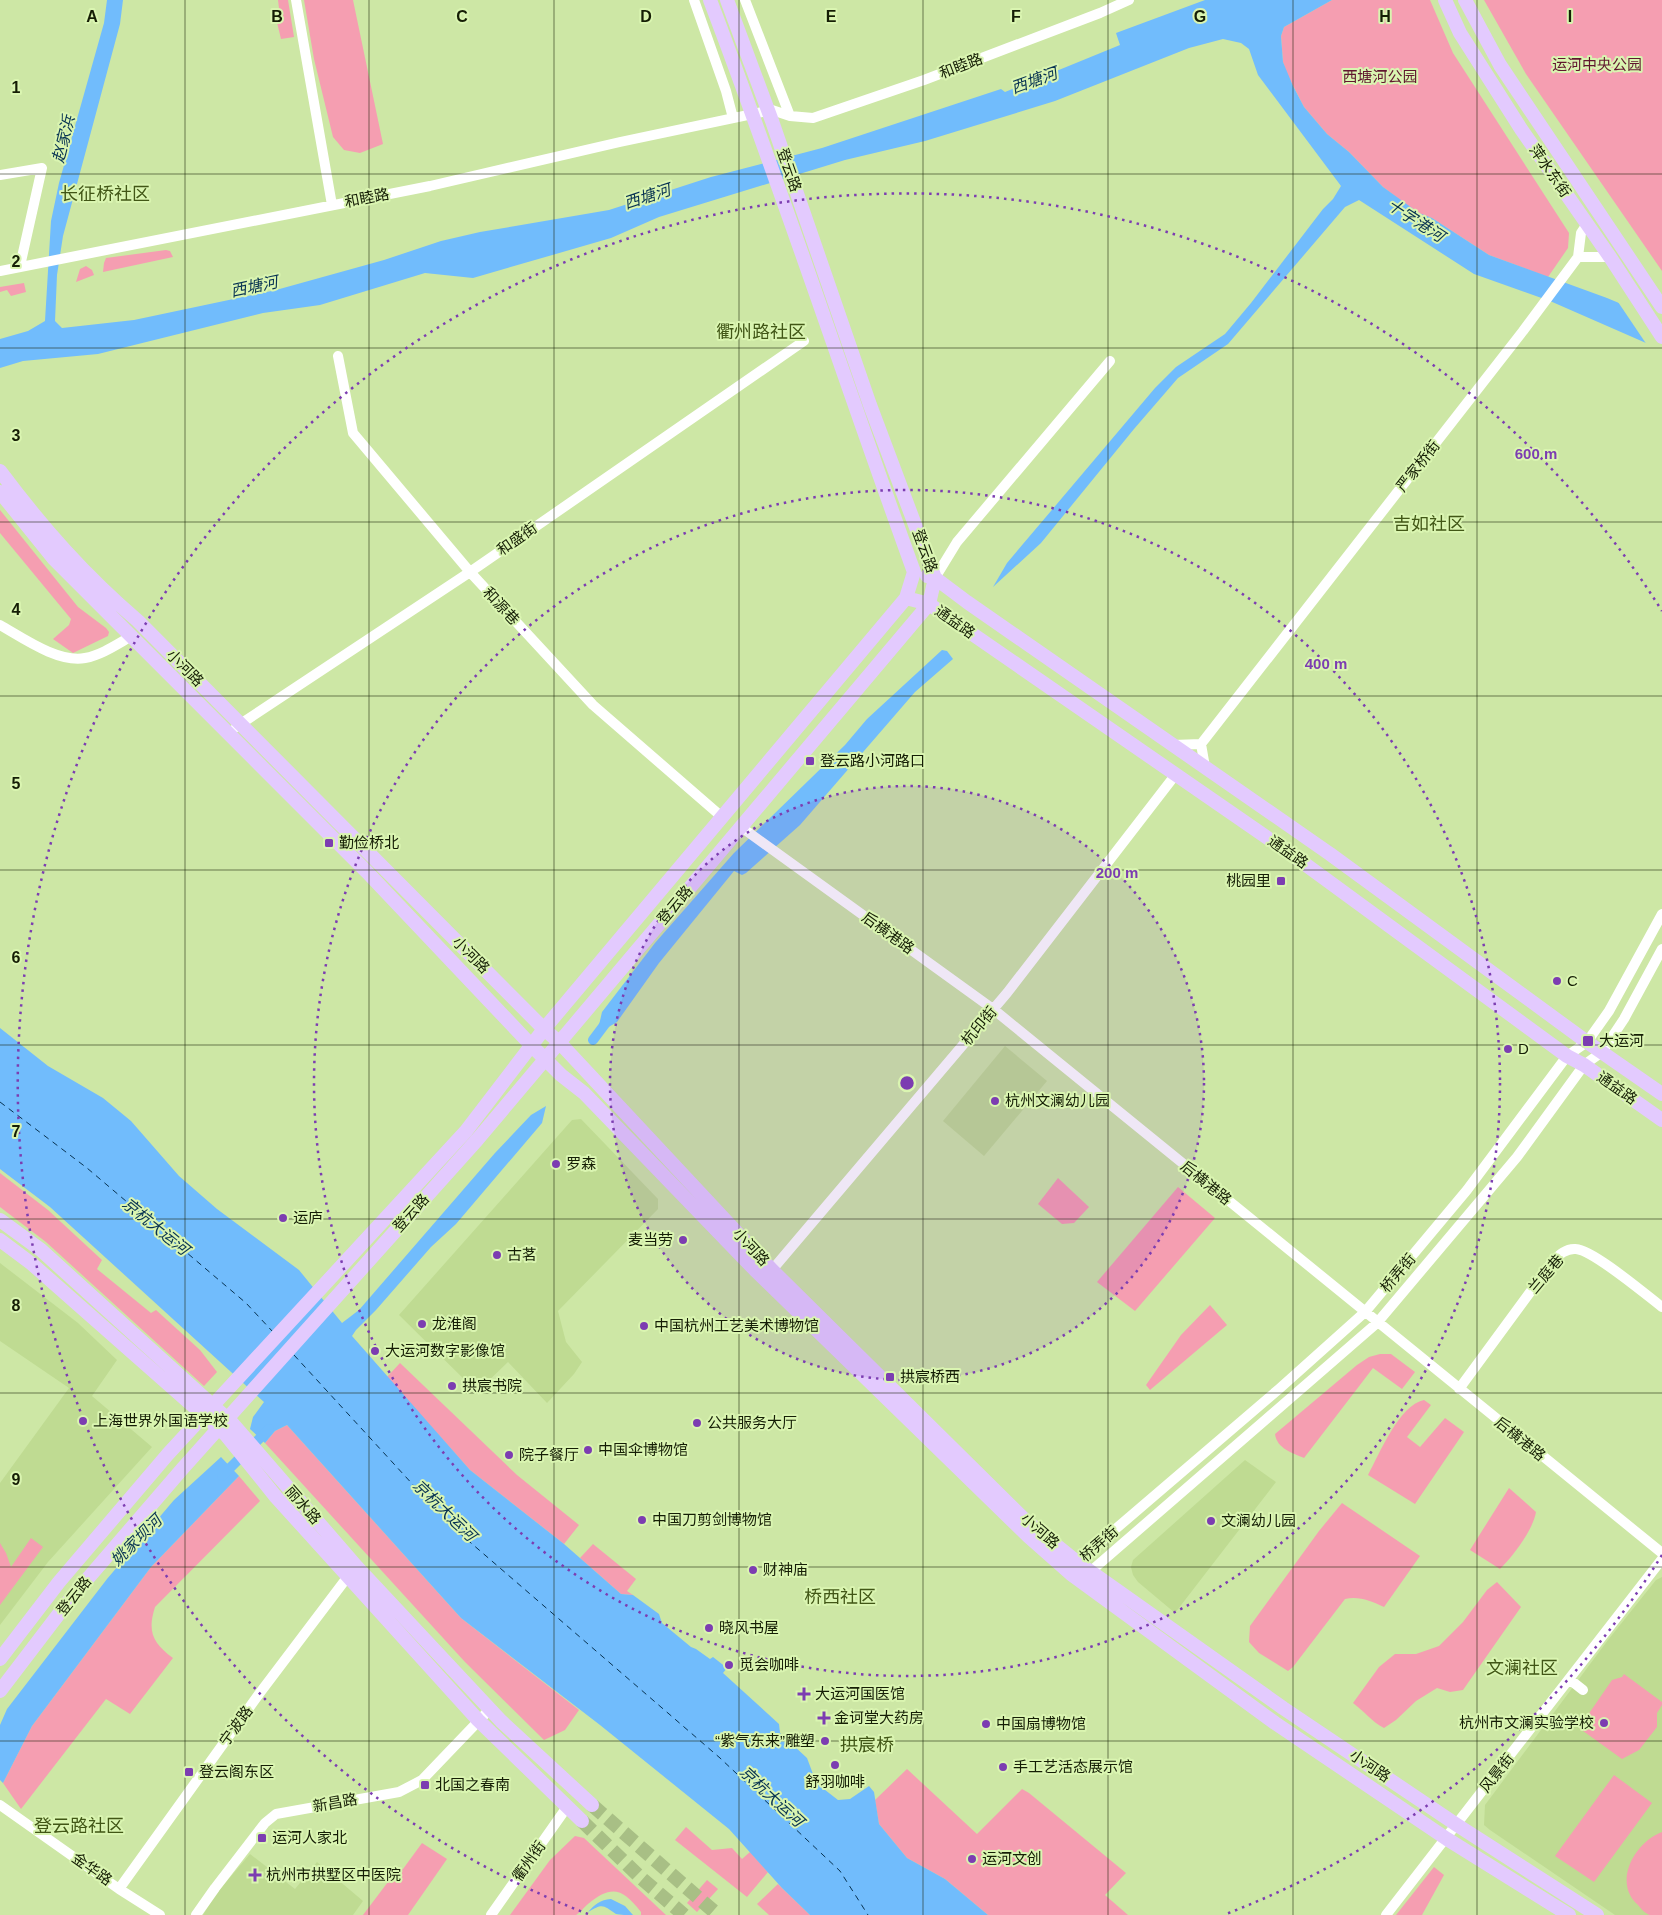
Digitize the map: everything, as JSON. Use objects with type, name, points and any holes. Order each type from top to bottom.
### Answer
[{"type":"main road","name":"登云路","points":[[0,1659],[59,1582],[168,1454],[466,1131],[544,1029],[906,598],[914,572],[856,413],[756,122],[710,0]]},
{"type":"main road","name":"登云路","points":[[0,1691],[71,1598],[183,1468],[477,1140],[929,604],[936,578],[870,405],[772,121],[727,0]]},
{"type":"main road","name":"萍水东街","points":[[1465,0],[1500,64],[1662,307]]},
{"type":"main road","name":"萍水东街","points":[[1446,2],[1460,33],[1521,130],[1610,257],[1662,337]]},
{"type":"main road","name":"小河路","points":[[0,471],[54,560],[367,872],[531,1045],[561,1075],[584,1093],[755,1270],[1009,1518],[1275,1723],[1447,1839],[1564,1914]]},
{"type":"main road","name":"小河路","points":[[0,492],[102,590],[138,621],[559,1042],[772,1270],[1074,1568],[1091,1571],[1283,1708],[1457,1825],[1596,1915]]},
{"type":"main road","name":"通益路","points":[[914,572],[936,578],[967,602],[1330,854],[1587,1042],[1662,1094]]},
{"type":"main road","name":"通益路","points":[[906,598],[929,604],[1176,774],[1382,919],[1567,1056],[1584,1065],[1662,1120]]},
{"type":"main road","name":"丽水路","points":[[0,1220],[41,1250],[274,1472],[352,1572],[478,1720],[582,1821]]},
{"type":"main road","name":"丽水路","points":[[0,1240],[32,1264],[229,1430],[263,1481],[490,1709],[592,1805]]},
{"type":"street","points":[[296,0],[332,205]]},
{"type":"street","points":[[694,0],[726,91],[733,118]]},
{"type":"street","points":[[745,0],[790,116]]},
{"type":"street","name":"和睦路","points":[[0,271],[430,186],[772,110],[790,116],[812,118],[906,86],[1100,13],[1129,0]]},
{"type":"street","points":[[0,175],[42,168],[20,266]]},
{"type":"street","name":"严家桥街","points":[[1201,744],[1578,257],[1581,234],[1587,224]]},
{"type":"street","points":[[1578,257],[1610,257]]},
{"type":"street","name":"和盛街","points":[[228,734],[240,723],[470,572],[804,341]]},
{"type":"street","name":"和源巷","points":[[338,356],[353,433],[470,572],[593,705],[722,817]]},
{"type":"street","points":[[936,578],[957,542],[1110,361]]},
{"type":"street","points":[[0,625],[46,650],[70,658],[85,658],[106,650],[130,636]]},
{"type":"street","points":[[1173,745],[1201,744],[1205,767]]},
{"type":"street","name":"杭印街","points":[[772,1270],[993,1009],[1176,774]]},
{"type":"street","name":"后横港路","points":[[740,827],[993,1009],[1459,1390],[1662,1553]]},
{"type":"street","name":"桥弄街","points":[[1074,1568],[1279,1390],[1365,1312],[1467,1190],[1567,1056],[1587,1042],[1609,1011],[1662,914]]},
{"type":"street","name":"桥弄街","points":[[1091,1571],[1377,1323],[1517,1157],[1584,1065],[1602,1052],[1624,1019],[1662,949]]},
{"type":"street","name":"兰庭巷","points":[[1459,1390],[1553,1261],[1563,1251],[1575,1248],[1590,1253],[1662,1306]]},
{"type":"street","name":"风景街","points":[[1386,1915],[1447,1839],[1662,1559]]},
{"type":"street","name":"宁波路","points":[[119,1889],[352,1572]]},
{"type":"street","points":[[1569,1679],[1583,1690]]},
{"type":"street","name":"新昌路","points":[[196,1915],[265,1823],[276,1814],[399,1792],[422,1780],[490,1709]]},
{"type":"street","name":"金华路","points":[[0,1804],[119,1889],[160,1915]]},
{"type":"street","name":"衢州街","points":[[491,1915],[567,1806]]},
{"type":"shaded area","name":"杭州文澜幼儿园","points":[[1005,1046],[1047,1081],[984,1156],[943,1121]]},
{"type":"shaded area","points":[[581,1119],[658,1199],[658,1209],[558,1311],[566,1342],[582,1362],[574,1374],[547,1403],[508,1362],[477,1392],[399,1315],[572,1120]]},
{"type":"shaded area","name":"上海世界外国语学校","points":[[0,1263],[78,1323],[117,1360],[92,1396],[152,1447],[48,1562],[0,1625],[0,1483],[69,1388],[0,1341]]},
{"type":"shaded area","name":"文澜幼儿园","points":[[1245,1460],[1276,1482],[1175,1613],[1138,1582],[1133,1575],[1131,1567],[1133,1560]]},
{"type":"shaded area","name":"杭州市文澜实验学校","points":[[1662,1577],[1662,1915],[1615,1915],[1484,1825],[1485,1805],[1608,1640],[1656,1580]]},
{"type":"shaded area","name":"杭州市拱墅区中医院","points":[[250,1854],[295,1889],[317,1862],[363,1901],[353,1915],[203,1915],[215,1895]]},
{"type":"green space","points":[[278,0],[288,0],[294,37],[281,39],[274,10],[279,8]]},
{"type":"green space","points":[[304,0],[353,0],[383,144],[360,153],[344,150],[333,137],[314,59]]},
{"type":"green space","name":"西塘河公园","points":[[1332,0],[1430,0],[1453,53],[1569,233],[1568,248],[1548,277],[1489,255],[1432,218],[1419,214],[1383,187],[1349,152],[1327,134],[1304,107],[1283,62],[1281,36],[1284,27]]},
{"type":"green space","name":"运河中央公园","points":[[1484,0],[1662,0],[1662,271],[1526,74]]},
{"type":"green space","points":[[170,251],[173,257],[103,272],[106,258]]},
{"type":"green space","points":[[86,266],[92,270],[94,275],[76,282],[80,269]]},
{"type":"green space","points":[[24,283],[26,292],[11,296],[7,290],[0,292],[0,287]]},
{"type":"green space","points":[[0,510],[78,607],[106,628],[109,632],[108,636],[73,653],[53,639],[69,625],[71,619],[0,533]]},
{"type":"green space","points":[[0,1173],[48,1210],[102,1260],[97,1269],[151,1313],[156,1310],[200,1350],[217,1372],[204,1386],[46,1242],[0,1207]]},
{"type":"green space","points":[[1058,1178],[1089,1207],[1074,1223],[1062,1224],[1038,1204]]},
{"type":"green space","points":[[1178,1187],[1215,1218],[1135,1311],[1097,1282]]},
{"type":"green space","points":[[1210,1305],[1227,1325],[1150,1390],[1146,1385],[1181,1335]]},
{"type":"green space","points":[[1391,1354],[1415,1372],[1402,1389],[1373,1368],[1304,1458],[1282,1447],[1275,1434],[1357,1365],[1369,1357]]},
{"type":"green space","points":[[400,1363],[517,1475],[579,1525],[564,1544],[470,1470],[387,1377]]},
{"type":"green space","points":[[1424,1400],[1431,1405],[1407,1437],[1420,1447],[1445,1418],[1464,1432],[1415,1504],[1368,1475],[1398,1420],[1415,1404]]},
{"type":"green space","points":[[287,1425],[461,1618],[579,1710],[565,1730],[544,1740],[465,1662],[265,1443],[275,1431]]},
{"type":"green space","points":[[239,1476],[260,1501],[155,1607],[152,1630],[156,1642],[173,1658],[130,1714],[106,1699],[21,1809],[3,1783],[32,1726],[151,1567]]},
{"type":"green space","points":[[1509,1488],[1536,1512],[1527,1535],[1500,1569],[1470,1550]]},
{"type":"green space","points":[[1342,1503],[1420,1556],[1384,1607],[1370,1601],[1345,1599],[1288,1671],[1259,1653],[1249,1642],[1250,1626],[1319,1531]]},
{"type":"green space","points":[[31,1538],[43,1547],[0,1605],[0,1543],[11,1567]]},
{"type":"green space","points":[[593,1544],[636,1579],[627,1591],[633,1595],[621,1594],[580,1558]]},
{"type":"green space","points":[[1497,1582],[1521,1607],[1463,1690],[1450,1692],[1437,1688],[1416,1701],[1396,1720],[1384,1728],[1353,1703],[1379,1667],[1395,1654],[1416,1654],[1439,1646],[1463,1622],[1487,1590]]},
{"type":"green space","points":[[1624,1674],[1662,1702],[1662,1705],[1657,1713],[1657,1727],[1639,1750],[1622,1759],[1579,1728],[1612,1680],[1622,1677]]},
{"type":"green space","points":[[907,1769],[977,1834],[1022,1789],[1029,1793],[1126,1873],[1105,1895],[1128,1915],[988,1915],[945,1879],[907,1858],[879,1824],[875,1800]]},
{"type":"green space","points":[[1614,1775],[1652,1803],[1594,1882],[1555,1856]]},
{"type":"green space","points":[[686,1827],[712,1850],[732,1848],[742,1859],[750,1852],[768,1872],[747,1897],[675,1840]]},
{"type":"green space","points":[[1662,1832],[1662,1915],[1650,1915],[1642,1910],[1630,1896],[1627,1874],[1630,1864],[1643,1844]]},
{"type":"green space","points":[[575,1836],[584,1838],[666,1915],[641,1915],[635,1904],[623,1894],[611,1892],[596,1898],[576,1915],[510,1915],[550,1860]]},
{"type":"green space","points":[[422,1843],[447,1859],[408,1915],[363,1915],[397,1870],[403,1869]]},
{"type":"green space","points":[[1434,1867],[1444,1875],[1422,1915],[1396,1915]]},
{"type":"green space","points":[[707,1880],[718,1889],[697,1912],[687,1903]]},
{"type":"green space","points":[[778,1884],[810,1915],[769,1915],[757,1904]]},
{"type":"water","name":"十字港河","points":[[107,0],[123,0],[120,24],[63,236],[57,275],[55,321],[62,328],[134,320],[276,290],[384,260],[441,241],[480,232],[609,210],[711,177],[822,148],[1001,89],[1005,92],[1120,45],[1116,33],[1205,0],[1332,0],[1284,27],[1281,36],[1283,62],[1293,86],[1304,107],[1327,134],[1349,152],[1383,187],[1419,213],[1432,218],[1489,255],[1607,298],[1662,321],[1662,350],[1550,301],[1474,274],[1359,200],[1345,207],[1228,344],[1178,378],[1041,543],[993,587],[1007,563],[1155,388],[1176,367],[1225,334],[1323,209],[1333,199],[1341,186],[1258,75],[1249,49],[1241,43],[1223,39],[1189,48],[1055,101],[925,141],[845,160],[659,217],[611,238],[473,278],[425,273],[320,305],[263,313],[98,354],[23,361],[0,368],[0,339],[28,331],[45,321],[51,221],[59,183],[104,23]]},
{"type":"water","points":[[942,650],[947,651],[953,659],[915,692],[800,825],[746,873],[742,875],[734,871],[659,963],[617,1022],[597,1034],[602,1012],[655,943],[734,853],[845,745],[867,719]]},
{"type":"water","name":"京杭大运河","points":[[0,1028],[48,1066],[103,1098],[131,1121],[179,1176],[217,1209],[299,1270],[342,1323],[359,1310],[495,1153],[531,1115],[546,1106],[542,1123],[456,1224],[431,1247],[352,1336],[470,1470],[564,1544],[621,1594],[633,1595],[659,1614],[662,1623],[691,1647],[710,1659],[713,1657],[727,1668],[723,1673],[779,1724],[780,1733],[807,1758],[820,1786],[838,1800],[850,1799],[869,1786],[874,1792],[879,1824],[907,1858],[945,1879],[988,1915],[810,1915],[782,1888],[729,1829],[600,1725],[461,1618],[287,1425],[275,1431],[265,1443],[250,1429],[253,1417],[264,1402],[50,1207],[0,1169]]},
{"type":"water","points":[[221,1457],[239,1476],[151,1567],[32,1726],[3,1783],[0,1780],[0,1725],[7,1709],[107,1579],[174,1500]]},
{"type":"water","points":[[611,1899],[625,1906],[633,1915],[616,1914],[603,1906],[588,1912],[598,1903]]},
{"type":"pier","points":[[1616,299],[1662,318],[1662,352],[1647,345]]},
{"type":"waterway","points":[[593,1040],[605,1024]]},
{"type":"waterway","name":"姚家坝河","points":[[222,1476],[269,1429]]},
{"type":"ferry route","points":[[0,1102],[87,1168],[246,1303],[273,1332]]},
{"type":"ferry route","points":[[294,1355],[449,1524],[720,1758],[840,1871],[868,1915]]},
{"type":"tunnel","points":[[592,1805],[718,1915]]},
{"type":"tunnel","points":[[582,1821],[641,1878],[684,1915]]},
{"type":"place","name":"登云路小河路口","points":[[810,761]]},
{"type":"place","name":"勤俭桥北","points":[[329,843]]},
{"type":"place","name":"桃园里","points":[[1281,881]]},
{"type":"place","name":"C","points":[[1557,981]]},
{"type":"place","name":"大运河","points":[[1588,1041]]},
{"type":"place","name":"D","points":[[1508,1049]]},
{"type":"place","name":"杭州文澜幼儿园","points":[[995,1101]]},
{"type":"place","name":"罗森","points":[[556,1164]]},
{"type":"place","name":"运庐","points":[[283,1218]]},
{"type":"place","name":"麦当劳","points":[[683,1240]]},
{"type":"place","name":"古茗","points":[[497,1255]]},
{"type":"place","name":"龙淮阁","points":[[422,1324]]},
{"type":"place","name":"中国杭州工艺美术博物馆","points":[[644,1326]]},
{"type":"place","name":"大运河数字影像馆","points":[[375,1351]]},
{"type":"place","name":"拱宸桥西","points":[[890,1377]]},
{"type":"place","name":"拱宸书院","points":[[452,1386]]},
{"type":"place","name":"上海世界外国语学校","points":[[83,1421]]},
{"type":"place","name":"公共服务大厅","points":[[697,1423]]},
{"type":"place","name":"中国伞博物馆","points":[[588,1450]]},
{"type":"place","name":"院子餐厅","points":[[509,1455]]},
{"type":"place","name":"中国刀剪剑博物馆","points":[[642,1520]]},
{"type":"place","name":"文澜幼儿园","points":[[1211,1521]]},
{"type":"place","name":"财神庙","points":[[753,1570]]},
{"type":"place","name":"晓风书屋","points":[[709,1628]]},
{"type":"place","name":"觅会咖啡","points":[[729,1665]]},
{"type":"place","name":"大运河国医馆","points":[[804,1694]]},
{"type":"place","name":"金诃堂大药房","points":[[824,1718]]},
{"type":"place","name":"杭州市文澜实验学校","points":[[1604,1723]]},
{"type":"place","name":"中国扇博物馆","points":[[986,1724]]},
{"type":"place","name":"“紫气东来”雕塑","points":[[825,1741]]},
{"type":"place","name":"舒羽咖啡","points":[[835,1765]]},
{"type":"place","name":"手工艺活态展示馆","points":[[1003,1767]]},
{"type":"place","name":"登云阁东区","points":[[189,1772]]},
{"type":"place","name":"北国之春南","points":[[425,1785]]},
{"type":"place","name":"运河人家北","points":[[262,1838]]},
{"type":"place","name":"运河文创","points":[[972,1859]]},
{"type":"place","name":"杭州市拱墅区中医院","points":[[255,1875]]},
{"type":"district","name":"长征桥社区","points":[[105,194]]},
{"type":"district","name":"衢州路社区","points":[[761,332]]},
{"type":"district","name":"吉如社区","points":[[1429,524]]},
{"type":"district","name":"桥西社区","points":[[840,1597]]},
{"type":"district","name":"文澜社区","points":[[1522,1668]]},
{"type":"district","name":"拱宸桥","points":[[867,1745]]},
{"type":"district","name":"登云路社区","points":[[79,1826]]},
{"type":"water label","name":"西塘河","points":[[1034,80]]},
{"type":"water label","name":"赵家浜","points":[[63,139]]},
{"type":"water label","name":"西塘河","points":[[647,196]]},
{"type":"water label","name":"西塘河","points":[[254,286]]}]
